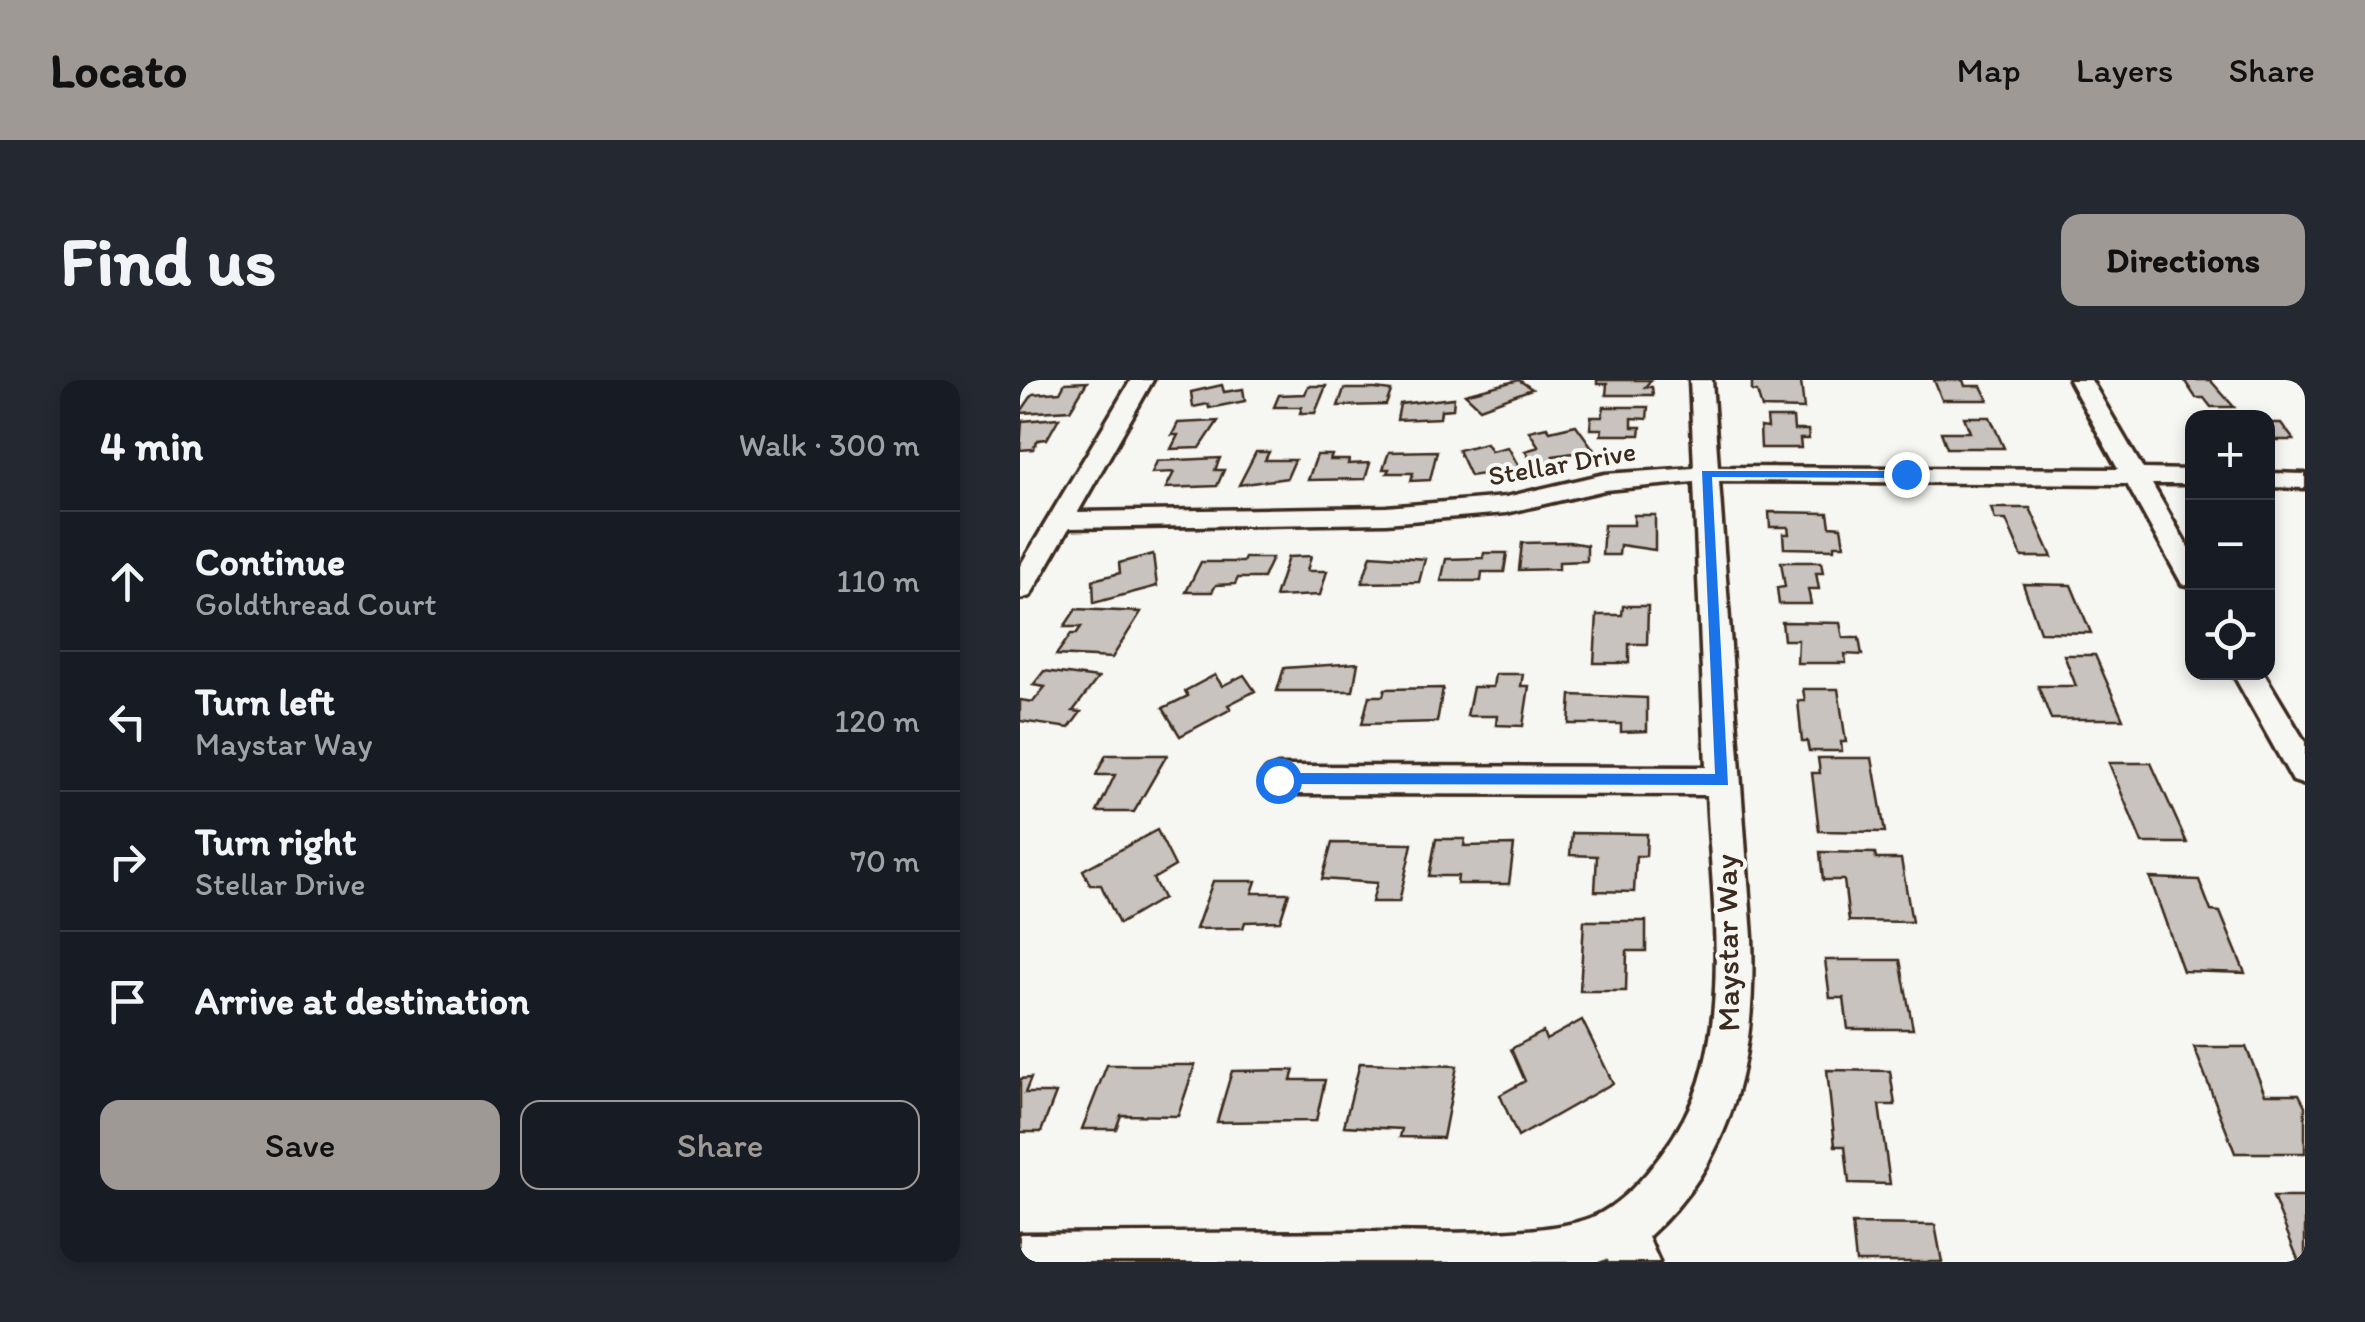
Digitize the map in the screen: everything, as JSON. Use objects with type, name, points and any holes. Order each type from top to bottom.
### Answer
[{"type":"street","points":[[1020,589],[1142,380]]},
{"type":"street","name":"Maystar Way","points":[[1020,1258],[1492,1256],[1563,1247],[1626,1246],[1700,1135],[1722,1081],[1731,1036],[1723,781],[1701,380]]},
{"type":"street","points":[[2080,380],[2185,565]]},
{"type":"street","name":"Stellar Drive","points":[[1062,520],[1386,515],[1506,505],[1605,482],[1706,474],[2185,477]]},
{"type":"street","points":[[2275,480],[2305,481]]},
{"type":"street","points":[[2252,680],[2305,772]]},
{"type":"street","points":[[1278,780],[1723,781]]},
{"type":"building","points":[[1519,380],[1532,389],[1480,408],[1465,394]]},
{"type":"building","points":[[1597,380],[1651,380],[1645,387],[1652,387],[1653,395],[1606,395],[1607,384],[1597,384]]},
{"type":"building","points":[[1934,380],[1963,380],[1965,386],[1981,386],[1988,400],[1942,400]]},
{"type":"building","points":[[2184,380],[2210,380],[2234,407],[2211,407],[2204,398],[2196,398]]},
{"type":"building","points":[[1752,381],[1801,382],[1804,409],[1762,408],[1757,392],[1752,391]]},
{"type":"building","points":[[1087,382],[1070,410],[1020,413],[1033,394],[1060,392],[1065,383]]},
{"type":"building","points":[[1222,385],[1224,392],[1243,389],[1245,401],[1193,407],[1191,392]]},
{"type":"building","points":[[1308,386],[1326,386],[1315,413],[1300,413],[1302,407],[1274,407],[1279,395],[1305,394]]},
{"type":"building","points":[[1344,389],[1391,391],[1386,405],[1338,406]]},
{"type":"building","points":[[1454,398],[1453,409],[1441,410],[1440,418],[1397,420],[1400,404]]},
{"type":"building","points":[[1604,407],[1648,407],[1647,419],[1632,418],[1632,427],[1641,427],[1640,435],[1601,435],[1602,429],[1590,429],[1591,417],[1602,417]]},
{"type":"building","points":[[1964,417],[1990,417],[2004,448],[1947,448],[1941,432],[1970,432]]},
{"type":"building","points":[[1059,418],[1047,439],[1038,440],[1033,449],[1020,450],[1022,421]]},
{"type":"building","points":[[1767,418],[1793,418],[1794,430],[1808,430],[1809,439],[1800,439],[1801,448],[1761,448],[1760,427],[1768,428]]},
{"type":"building","points":[[1218,421],[1200,448],[1171,449],[1178,435],[1172,435],[1178,423]]},
{"type":"building","points":[[2275,423],[2281,423],[2294,440],[2275,440]]},
{"type":"building","points":[[1576,425],[1594,450],[1553,456],[1555,460],[1534,465],[1525,451],[1539,447],[1529,431]]},
{"type":"building","points":[[1486,443],[1491,451],[1508,447],[1520,469],[1470,476],[1458,450]]},
{"type":"building","points":[[1437,451],[1430,480],[1411,481],[1413,473],[1387,473],[1389,469],[1383,469],[1389,452]]},
{"type":"building","points":[[1256,452],[1269,452],[1265,460],[1295,460],[1287,478],[1239,485]]},
{"type":"building","points":[[1317,455],[1332,455],[1330,460],[1349,460],[1348,464],[1370,463],[1365,479],[1308,480]]},
{"type":"building","points":[[1220,458],[1215,470],[1224,470],[1217,486],[1166,488],[1174,472],[1152,473],[1157,461]]},
{"type":"building","points":[[1991,508],[2030,508],[2052,557],[2022,557],[2006,520],[1995,520]]},
{"type":"building","points":[[1769,512],[1828,513],[1830,526],[1841,527],[1844,545],[1834,545],[1834,549],[1784,548],[1783,534],[1789,534],[1788,527],[1770,527]]},
{"type":"building","points":[[1634,515],[1655,515],[1655,550],[1620,545],[1619,555],[1602,555],[1604,525],[1634,525]]},
{"type":"building","points":[[1522,543],[1587,545],[1587,561],[1559,562],[1559,569],[1519,570]]},
{"type":"building","points":[[1484,553],[1507,553],[1504,572],[1482,572],[1481,581],[1441,581],[1446,559],[1483,558]]},
{"type":"building","points":[[1153,554],[1157,586],[1094,603],[1093,580],[1120,573],[1119,563]]},
{"type":"building","points":[[1371,555],[1425,559],[1419,582],[1362,583]]},
{"type":"building","points":[[1311,556],[1307,571],[1327,571],[1320,595],[1275,597],[1288,557]]},
{"type":"building","points":[[1245,558],[1272,558],[1263,578],[1238,578],[1235,584],[1216,585],[1212,592],[1186,592],[1201,562],[1243,562]]},
{"type":"building","points":[[1781,562],[1821,562],[1823,573],[1816,573],[1819,589],[1808,589],[1811,604],[1779,604],[1777,588],[1785,587]]},
{"type":"building","points":[[2023,584],[2071,585],[2091,633],[2040,632]]},
{"type":"building","points":[[1623,606],[1648,606],[1647,644],[1629,644],[1629,663],[1594,663],[1597,615],[1622,615]]},
{"type":"building","points":[[1076,609],[1141,612],[1112,658],[1056,655],[1081,627],[1064,627]]},
{"type":"building","points":[[1782,622],[1840,623],[1843,638],[1859,638],[1862,655],[1845,654],[1846,663],[1797,663],[1798,640],[1784,640]]},
{"type":"building","points":[[2064,655],[2095,655],[2123,719],[2051,719],[2038,686],[2076,686]]},
{"type":"building","points":[[1358,663],[1353,691],[1277,691],[1284,668]]},
{"type":"building","points":[[1044,671],[1098,678],[1073,711],[1081,712],[1069,728],[1020,721],[1020,700],[1033,702],[1045,687],[1033,685]]},
{"type":"building","points":[[1495,674],[1523,674],[1521,686],[1529,686],[1523,726],[1496,725],[1497,716],[1467,716],[1473,687],[1493,687]]},
{"type":"building","points":[[1215,675],[1222,686],[1244,675],[1255,691],[1228,705],[1231,709],[1180,736],[1163,708],[1188,696],[1185,691]]},
{"type":"building","points":[[1443,688],[1437,722],[1362,724],[1369,696],[1383,696],[1385,689]]},
{"type":"building","points":[[1803,689],[1838,689],[1846,742],[1841,742],[1842,751],[1809,751],[1807,741],[1802,741],[1798,701],[1805,701]]},
{"type":"building","points":[[1571,695],[1647,698],[1647,731],[1621,732],[1621,724],[1569,724]]},
{"type":"building","points":[[1106,755],[1167,755],[1134,812],[1097,812],[1115,775],[1096,775]]},
{"type":"building","points":[[1818,758],[1872,758],[1885,832],[1819,831],[1812,773],[1820,773]]},
{"type":"building","points":[[2109,763],[2151,763],[2187,843],[2142,843]]},
{"type":"building","points":[[1157,830],[1175,866],[1153,879],[1163,898],[1119,924],[1101,885],[1090,885],[1083,870]]},
{"type":"building","points":[[1572,833],[1647,834],[1646,856],[1636,856],[1634,892],[1595,891],[1597,856],[1570,855]]},
{"type":"building","points":[[1436,839],[1465,839],[1464,846],[1514,845],[1509,884],[1457,884],[1458,876],[1429,876]]},
{"type":"building","points":[[1332,843],[1412,844],[1399,902],[1372,902],[1377,883],[1322,879]]},
{"type":"building","points":[[1820,852],[1875,853],[1876,859],[1901,859],[1912,922],[1849,921],[1844,880],[1823,880]]},
{"type":"building","points":[[2150,878],[2199,880],[2211,911],[2220,912],[2245,973],[2183,971]]},
{"type":"building","points":[[1213,881],[1256,881],[1252,893],[1289,893],[1280,921],[1245,922],[1243,928],[1196,929]]},
{"type":"building","points":[[1584,921],[1646,921],[1646,951],[1627,951],[1626,991],[1580,991]]},
{"type":"building","points":[[1825,960],[1900,960],[1913,1029],[1848,1029],[1844,998],[1830,998]]},
{"type":"building","points":[[1582,1020],[1613,1083],[1518,1137],[1500,1095],[1525,1081],[1511,1049],[1543,1032],[1546,1040]]},
{"type":"building","points":[[2194,1047],[2246,1047],[2265,1094],[2299,1094],[2305,1106],[2305,1153],[2235,1153]]},
{"type":"building","points":[[1360,1063],[1457,1066],[1443,1138],[1400,1137],[1402,1129],[1344,1126]]},
{"type":"building","points":[[1107,1065],[1195,1065],[1178,1116],[1121,1115],[1116,1129],[1082,1129]]},
{"type":"building","points":[[1294,1070],[1291,1080],[1325,1080],[1316,1121],[1217,1122],[1232,1071]]},
{"type":"building","points":[[1827,1070],[1890,1071],[1895,1105],[1879,1105],[1890,1184],[1849,1183],[1845,1146],[1835,1146]]},
{"type":"building","points":[[1031,1078],[1025,1093],[1056,1093],[1041,1132],[1020,1132],[1020,1079]]},
{"type":"building","points":[[2273,1197],[2305,1197],[2305,1262],[2299,1262]]},
{"type":"building","points":[[1852,1224],[1935,1225],[1942,1262],[1856,1262]]},
{"type":"route","points":[[1278,780],[1723,781],[1706,474],[1906,474]]}]
